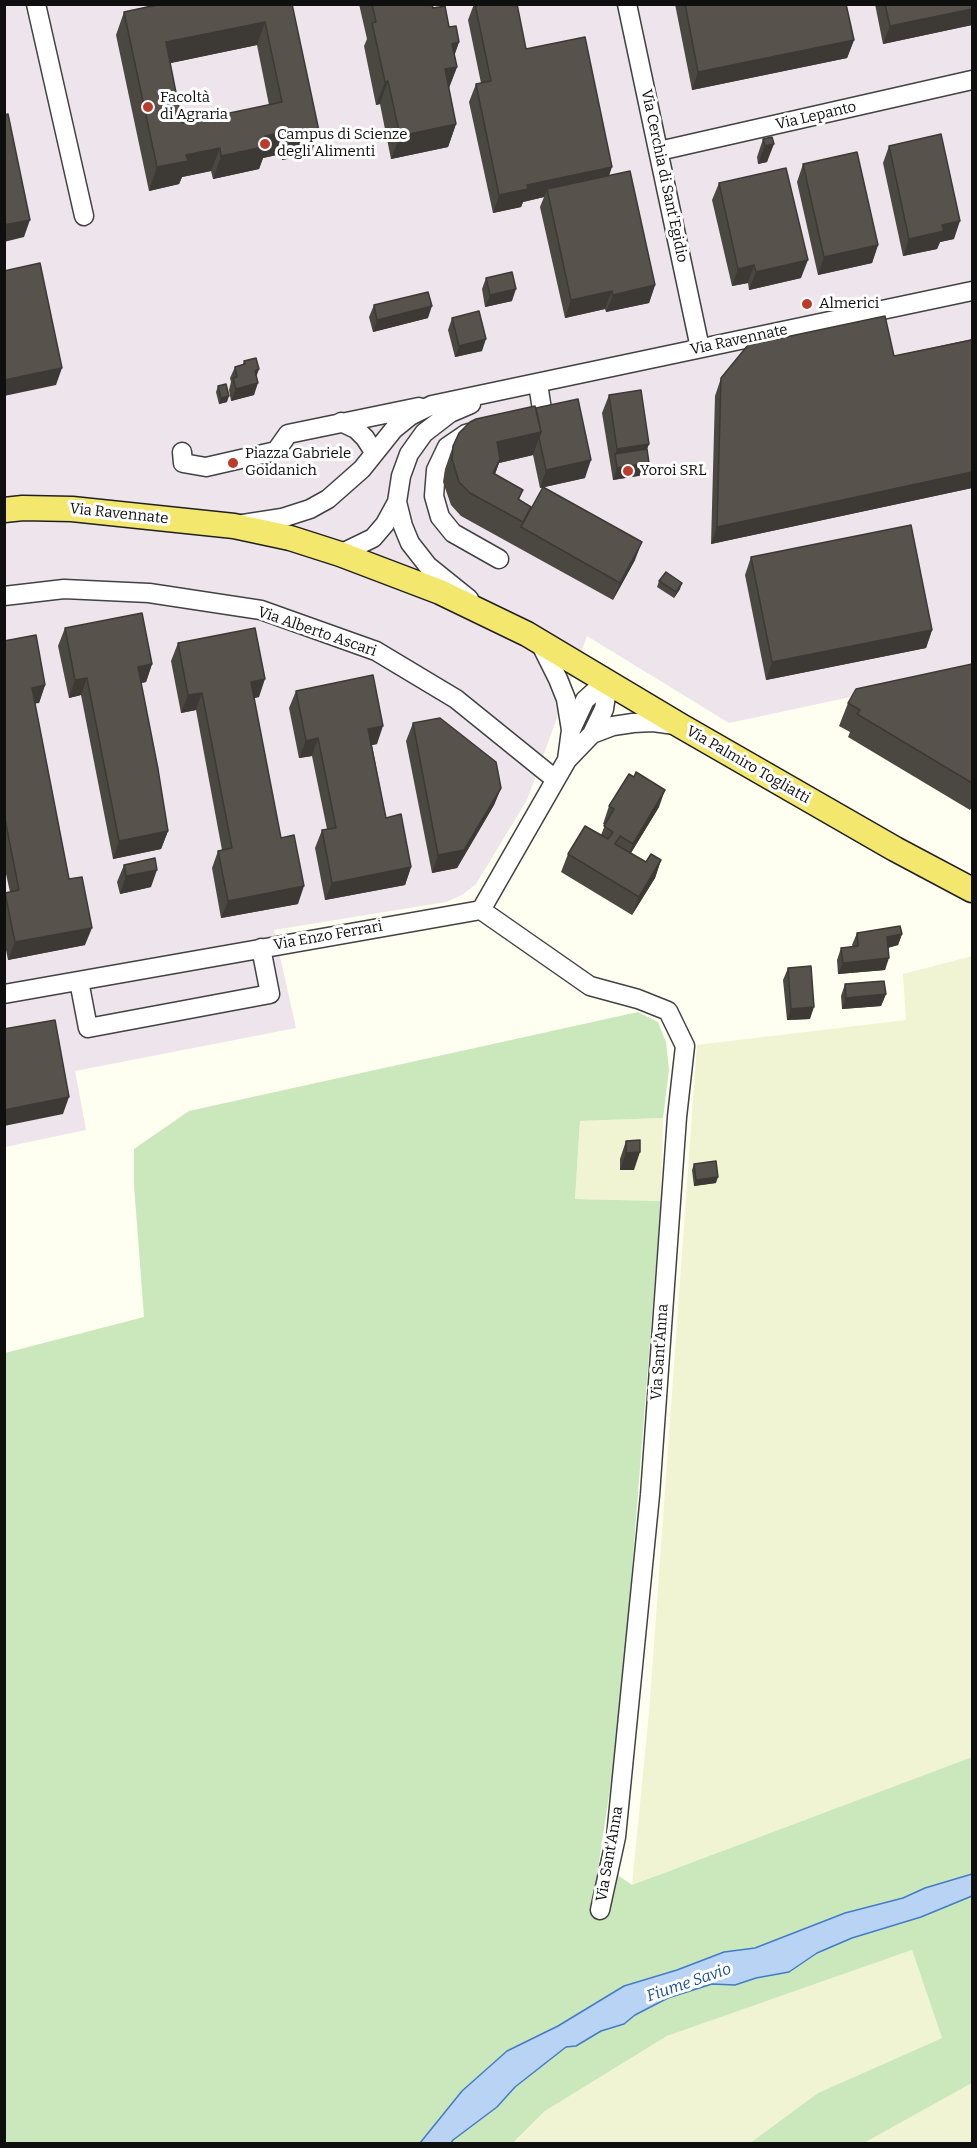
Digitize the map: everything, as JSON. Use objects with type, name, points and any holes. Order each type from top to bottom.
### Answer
[{"type":"main road","name":"Via Ravennate","points":[[4,510],[72,509],[234,526],[290,538],[340,554]]},
{"type":"main road","name":"Via Palmiro Togliatti","points":[[340,554],[440,592],[533,637],[681,726],[972,890]]},
{"type":"street","points":[[36,4],[84,216]]},
{"type":"street","name":"Via Cerchia di Sant'Egidio","points":[[627,4],[699,348]]},
{"type":"street","name":"Via Lepanto","points":[[659,152],[972,80]]},
{"type":"street","name":"Via Ravennate","points":[[234,526],[282,518],[319,504],[345,486],[394,429],[410,416],[432,405],[972,291]]},
{"type":"street","points":[[511,423],[543,416],[538,384]]},
{"type":"street","name":"Via Ravennate","points":[[340,554],[373,538],[385,524],[397,501],[401,476],[409,454],[424,433],[450,412],[505,390]]},
{"type":"street","points":[[182,452],[183,463],[206,467],[276,451],[288,434],[432,405]]},
{"type":"street","points":[[341,422],[356,429],[374,452]]},
{"type":"street","points":[[489,428],[466,434],[447,447],[436,470],[434,495],[440,517],[453,532],[499,559]]},
{"type":"street","name":"Via Ravennate","points":[[397,501],[410,543],[428,566]]},
{"type":"street","name":"Via Palmiro Togliatti","points":[[428,566],[473,601],[533,637]]},
{"type":"street","name":"Via Alberto Ascari","points":[[4,596],[64,589],[149,593],[261,610],[376,651],[456,699],[555,779]]},
{"type":"street","points":[[533,637],[558,679],[566,699],[571,730],[567,760]]},
{"type":"street","points":[[571,730],[585,700],[608,683]]},
{"type":"street","points":[[481,910],[555,779],[567,760],[592,734],[604,709],[608,683]]},
{"type":"street","points":[[592,734],[613,726],[633,723],[653,722],[681,726]]},
{"type":"street","name":"Via Enzo Ferrari","points":[[4,994],[481,910]]},
{"type":"street","name":"Via Sant'Anna","points":[[481,910],[591,986],[638,999],[668,1011],[685,1046],[677,1117],[647,1531],[616,1837],[600,1910]]},
{"type":"street","points":[[79,981],[88,1029],[270,994],[261,948]]},
{"type":"shaded area","points":[[4,5],[972,5],[972,671],[729,723],[587,636],[527,800],[476,884],[462,895],[446,902],[274,930],[296,1028],[75,1071],[86,1130],[5,1147]]},
{"type":"green space","points":[[972,956],[972,1757],[632,1885],[649,1713],[697,1045],[906,1020],[903,974]]},
{"type":"green space","points":[[638,1012],[658,1022],[666,1042],[669,1070],[663,1118],[580,1121],[575,1199],[661,1201],[620,1722],[599,1862],[632,1885],[972,1757],[972,1874],[925,1888],[903,1898],[845,1913],[755,1948],[724,1952],[677,1970],[558,2026],[507,2051],[462,2091],[420,2143],[5,2144],[5,1353],[144,1317],[134,1185],[134,1149],[189,1111]]},
{"type":"green space","points":[[663,1118],[661,1201],[575,1199],[580,1121]]},
{"type":"green space","points":[[972,1896],[972,2083],[864,2143],[750,2143],[818,2093],[942,2038],[912,1950],[667,2036],[545,2111],[513,2143],[451,2144],[453,2140],[497,2107],[515,2087],[566,2047],[576,2046],[601,2031],[624,2024],[635,2015],[668,1998],[712,1984],[735,1985],[756,1978],[789,1972],[817,1953],[852,1938],[921,1917]]},
{"type":"green space","points":[[912,1950],[942,2038],[818,2093],[750,2143],[513,2144],[545,2111],[667,2036]]},
{"type":"green space","points":[[972,2083],[972,2143],[864,2143]]},
{"type":"water","name":"Fiume Savio","points":[[972,1874],[972,1896],[921,1917],[852,1938],[817,1953],[789,1972],[756,1978],[735,1985],[712,1984],[668,1998],[635,2015],[624,2024],[601,2031],[576,2046],[566,2047],[515,2087],[497,2107],[451,2143],[420,2143],[462,2091],[507,2051],[558,2026],[624,1986],[677,1970],[724,1952],[755,1948],[845,1913],[903,1898],[925,1888]]},
{"type":"building","points":[[161,4],[292,4],[319,131],[290,137],[289,131],[265,136],[268,146],[221,156],[220,148],[186,155],[188,161],[157,167],[124,12]],"holes":[[[265,22],[282,102],[182,123],[166,42]]]},
{"type":"building","points":[[372,4],[432,4],[433,8],[445,6],[449,27],[456,26],[459,42],[452,44],[457,67],[445,69],[456,124],[400,136],[372,23],[376,22]]},
{"type":"building","points":[[475,4],[517,4],[526,49],[585,37],[612,167],[527,185],[528,189],[499,195],[476,84],[491,81]]},
{"type":"building","points":[[685,4],[846,4],[854,40],[698,72]]},
{"type":"building","points":[[885,4],[972,4],[972,9],[890,26]]},
{"type":"building","points":[[8,114],[30,220],[4,225],[4,115]]},
{"type":"building","points":[[941,134],[960,221],[942,225],[944,231],[909,239],[889,146]]},
{"type":"building","points":[[772,137],[774,144],[765,146],[763,139]]},
{"type":"building","points":[[857,152],[878,245],[824,257],[803,164]]},
{"type":"building","points":[[786,168],[808,260],[756,272],[754,265],[738,269],[719,183]]},
{"type":"building","points":[[630,171],[655,285],[613,295],[612,291],[571,300],[547,189]]},
{"type":"building","points":[[40,263],[62,368],[4,380],[4,271]]},
{"type":"building","points":[[512,272],[516,289],[490,295],[486,278]]},
{"type":"building","points":[[428,292],[432,306],[377,320],[374,305]]},
{"type":"building","points":[[479,311],[486,339],[459,346],[452,318]]},
{"type":"building","points":[[885,316],[894,356],[972,340],[972,472],[717,527],[721,378],[748,345]]},
{"type":"building","points":[[256,358],[259,369],[255,371],[258,383],[236,389],[233,378],[237,377],[235,367],[245,364],[244,361]]},
{"type":"building","points":[[226,384],[229,396],[221,398],[218,386]]},
{"type":"building","points":[[641,390],[649,444],[617,449],[609,395]]},
{"type":"building","points":[[578,399],[591,460],[546,470],[539,438],[541,432],[536,408]]},
{"type":"building","points":[[535,406],[541,432],[497,442],[500,459],[493,473],[523,490],[518,499],[531,507],[523,522],[470,493],[459,482],[452,459],[453,446],[459,433],[476,419]]},
{"type":"building","points":[[647,449],[649,463],[617,468],[615,454]]},
{"type":"building","points":[[543,487],[642,542],[620,583],[521,527]]},
{"type":"building","points":[[911,525],[932,630],[772,662],[751,557]]},
{"type":"building","points":[[666,572],[682,583],[676,592],[659,581]]},
{"type":"building","points":[[142,613],[152,664],[138,667],[168,831],[119,841],[87,678],[75,680],[65,628]]},
{"type":"building","points":[[255,628],[265,679],[251,682],[281,838],[294,835],[304,886],[228,901],[218,851],[232,848],[202,693],[188,695],[178,643]]},
{"type":"building","points":[[36,635],[45,685],[32,688],[69,879],[82,877],[92,928],[15,942],[5,893],[19,890],[4,814],[4,641]]},
{"type":"building","points":[[972,664],[972,783],[857,714],[860,710],[848,703],[856,689]]},
{"type":"building","points":[[373,675],[383,726],[368,729],[386,818],[401,814],[411,867],[332,883],[322,830],[336,828],[318,738],[306,741],[296,691]]},
{"type":"building","points":[[440,718],[496,762],[501,788],[464,850],[438,855],[413,723]]},
{"type":"building","points":[[636,772],[665,790],[633,844],[620,836],[615,844],[646,862],[651,854],[661,860],[639,897],[568,854],[585,826],[608,839],[613,832],[604,826],[614,809],[609,806],[629,774],[634,777]]},
{"type":"building","points":[[155,858],[157,870],[126,876],[124,865]]},
{"type":"building","points":[[900,926],[902,934],[887,937],[889,958],[843,963],[841,948],[858,946],[857,933]]},
{"type":"building","points":[[811,966],[814,1007],[791,1009],[788,968]]},
{"type":"building","points":[[884,981],[886,994],[846,998],[845,984]]},
{"type":"building","points":[[55,1020],[69,1097],[4,1110],[4,1029]]},
{"type":"building","points":[[640,1140],[640,1152],[626,1153],[626,1141]]},
{"type":"building","points":[[716,1161],[718,1177],[696,1180],[694,1164]]},
{"type":"place","name":"Facoltà di Agraria","points":[[148,107]]},
{"type":"place","name":"Campus di Scienze degli Alimenti","points":[[265,144]]},
{"type":"place","name":"Almerici","points":[[807,304]]},
{"type":"place","name":"Piazza Gabriele Goidanich","points":[[233,463]]},
{"type":"place","name":"Yoroi SRL","points":[[628,471]]}]
